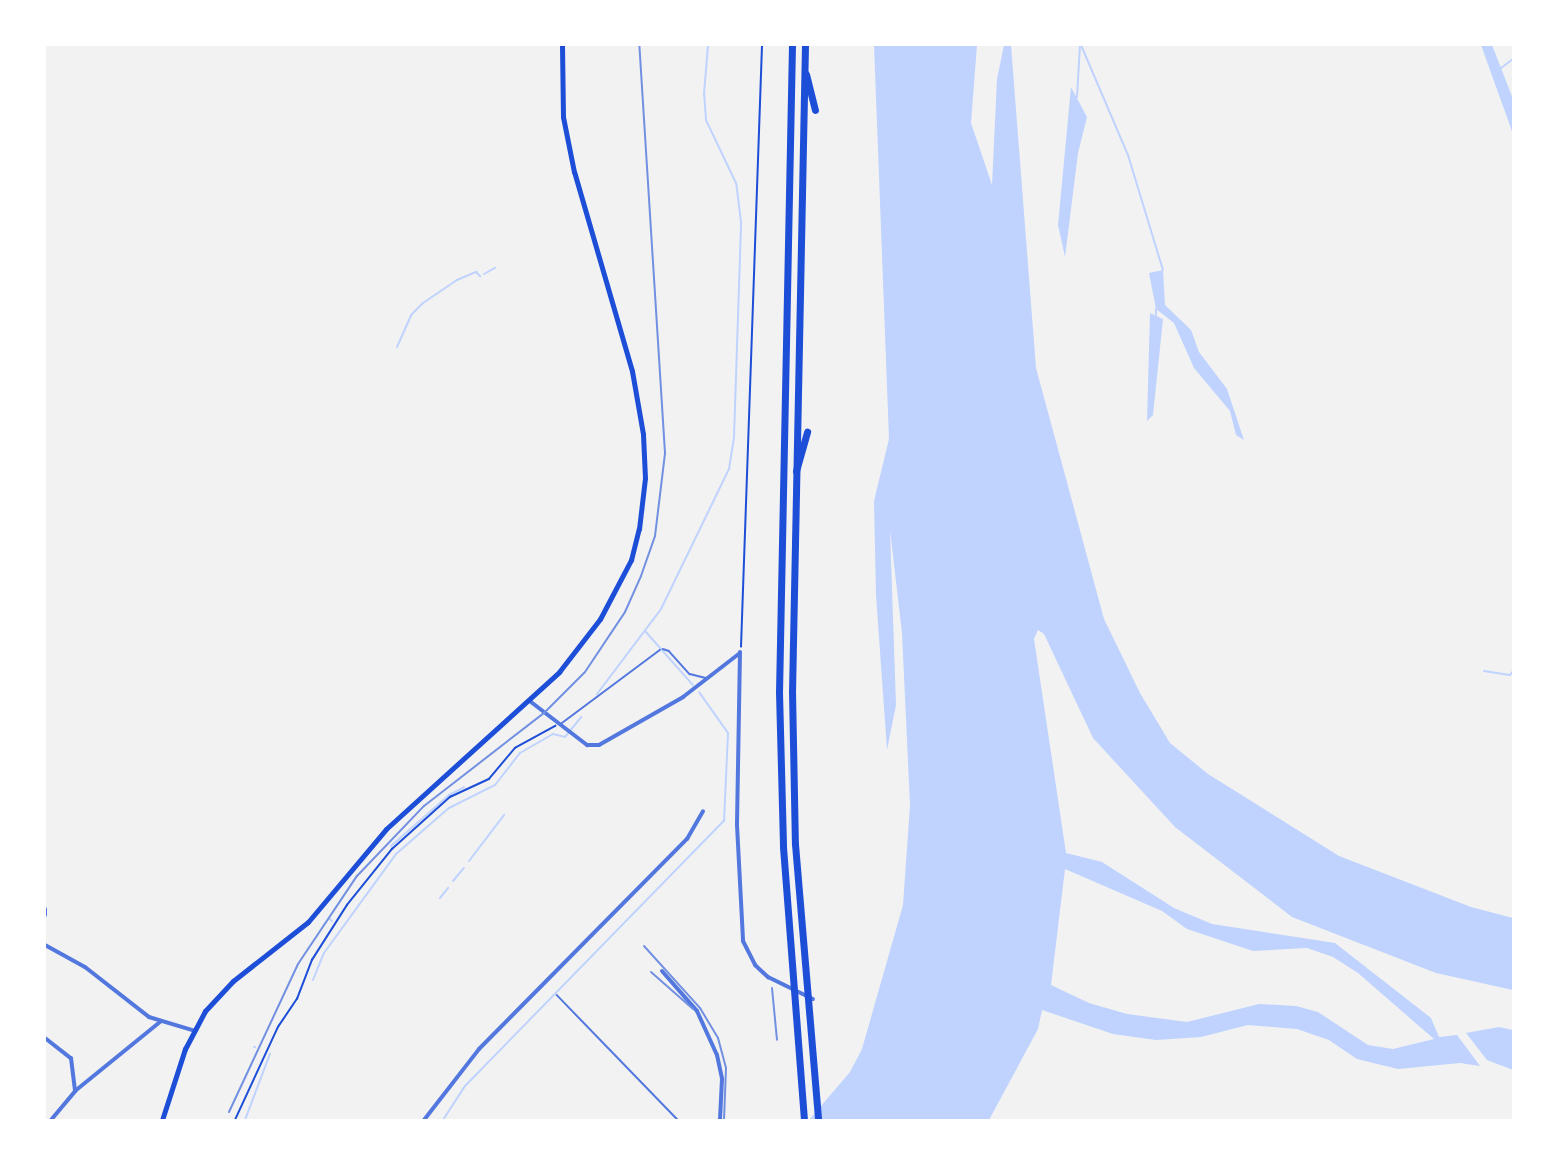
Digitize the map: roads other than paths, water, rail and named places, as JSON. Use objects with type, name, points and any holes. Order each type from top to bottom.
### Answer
[{"type":"highway","points":[[792,45],[779,692],[789,941],[804,1120]]},
{"type":"highway","points":[[805,45],[792,691],[795,843],[818,1120]]},
{"type":"highway","points":[[805,72],[815,110]]},
{"type":"highway","points":[[795,473],[807,432]]},
{"type":"main road","points":[[162,1120],[195,1030],[205,1011],[233,981],[308,922],[386,829],[531,702],[579,649],[614,595],[631,560],[639,529],[645,478],[644,434],[635,386],[582,203],[562,117],[562,45]]},
{"type":"street","points":[[531,702],[587,745],[599,745],[682,698],[740,652],[737,825],[743,941],[755,965],[768,977],[813,999]]},
{"type":"street","points":[[424,1120],[479,1049],[687,839],[703,811]]},
{"type":"street","points":[[45,909],[45,915]]},
{"type":"street","points":[[45,945],[85,967],[149,1017],[195,1030]]},
{"type":"street","points":[[662,971],[697,1011],[717,1055],[722,1078],[720,1120]]},
{"type":"street","points":[[51,1120],[75,1091],[161,1021]]},
{"type":"street","points":[[45,1038],[71,1058],[75,1091]]},
{"type":"lane","points":[[559,724],[661,650],[690,674],[707,678]]},
{"type":"lane","points":[[557,995],[678,1120]]},
{"type":"water","points":[[874,45],[977,45],[971,123],[992,185],[997,79],[1004,45],[1011,45],[1036,368],[1104,619],[1140,693],[1170,743],[1208,774],[1339,856],[1471,907],[1513,918],[1513,990],[1436,973],[1292,917],[1175,827],[1093,738],[1044,634],[1038,630],[1034,639],[1066,853],[1102,862],[1174,908],[1212,924],[1335,943],[1431,1018],[1439,1037],[1457,1035],[1480,1066],[1460,1063],[1398,1069],[1357,1059],[1329,1040],[1297,1029],[1248,1025],[1201,1037],[1156,1040],[1113,1034],[1042,1010],[1038,1029],[989,1120],[809,1120],[850,1072],[862,1049],[903,905],[910,805],[902,633],[890,530],[896,705],[887,750],[876,595],[874,501],[889,439]],"holes":[[[1065,869],[1162,911],[1187,929],[1253,951],[1307,948],[1333,957],[1358,973],[1434,1039],[1393,1049],[1368,1045],[1318,1012],[1296,1006],[1259,1004],[1187,1022],[1127,1014],[1089,1003],[1051,985]]]},
{"type":"water","points":[[1481,45],[1492,45],[1513,99],[1513,134]]},
{"type":"water","points":[[1071,87],[1087,117],[1078,153],[1065,257],[1058,225]]},
{"type":"water","points":[[1163,270],[1165,305],[1191,330],[1199,352],[1227,389],[1244,440],[1236,435],[1230,411],[1194,368],[1174,323],[1156,309],[1149,273]]},
{"type":"water","points":[[1150,313],[1163,319],[1153,415],[1147,421]]},
{"type":"water","points":[[1499,1027],[1513,1030],[1513,1070],[1487,1060],[1466,1033]]},
{"type":"waterway","points":[[597,694],[661,609],[729,469],[734,437],[741,222],[736,183],[706,120],[704,94],[708,45]]},
{"type":"waterway","points":[[1077,97],[1080,45]]},
{"type":"waterway","points":[[1081,45],[1128,155],[1163,270]]},
{"type":"waterway","points":[[1501,68],[1513,59]]},
{"type":"waterway","points":[[484,274],[495,268]]},
{"type":"waterway","points":[[397,347],[411,315],[423,303],[457,280],[476,272],[480,276]]},
{"type":"waterway","points":[[1156,309],[1156,315]]},
{"type":"waterway","points":[[645,631],[693,685]]},
{"type":"waterway","points":[[1484,671],[1510,675],[1513,671]]},
{"type":"waterway","points":[[443,1120],[465,1086],[724,821],[728,733],[699,692]]},
{"type":"waterway","points":[[313,980],[324,953],[396,854],[449,808],[495,785],[520,753],[553,734],[565,737],[581,717]]},
{"type":"waterway","points":[[391,846],[449,795],[464,787]]},
{"type":"waterway","points":[[469,861],[504,815]]},
{"type":"waterway","points":[[453,881],[464,868]]},
{"type":"waterway","points":[[440,898],[448,888]]},
{"type":"waterway","points":[[245,1120],[270,1054]]},
{"type":"railway","points":[[229,1112],[298,964],[357,876],[424,806],[544,713],[585,672],[625,612],[641,576],[655,536],[665,453],[639,45]]},
{"type":"railway","points":[[644,946],[700,1008],[718,1038],[726,1068],[724,1120]]},
{"type":"railway","points":[[651,972],[693,1009]]},
{"type":"railway","points":[[772,988],[777,1040]]}]
